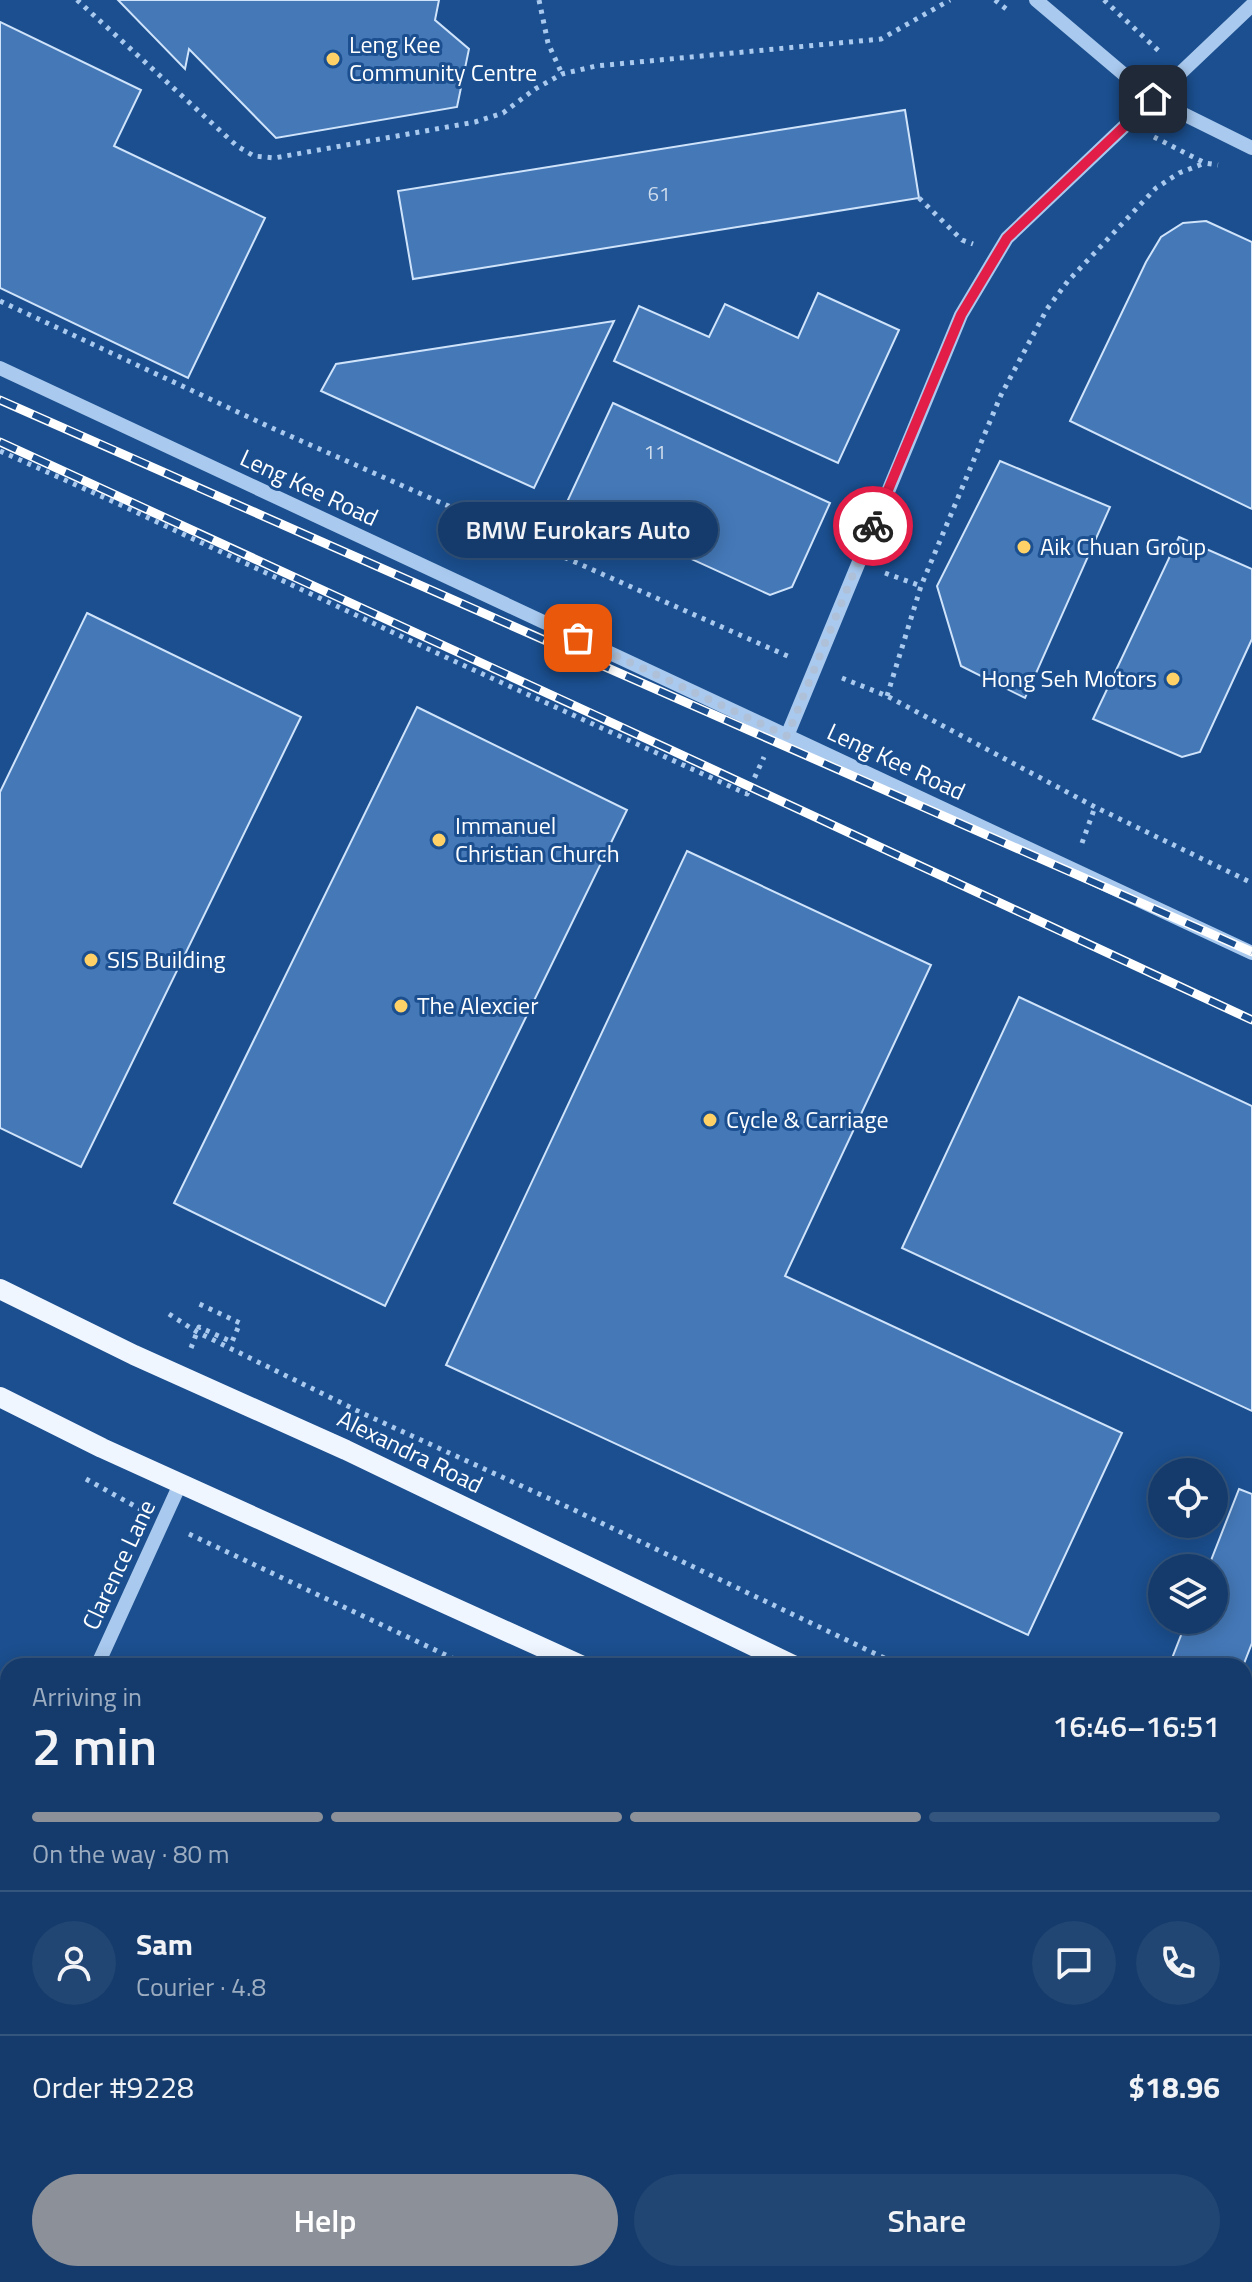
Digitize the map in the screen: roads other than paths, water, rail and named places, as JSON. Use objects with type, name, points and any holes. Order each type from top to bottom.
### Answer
[{"type":"main road","name":"Alexandra Road","points":[[0,1289],[134,1355],[346,1450],[778,1658]]},
{"type":"main road","points":[[0,1397],[102,1448],[566,1658]]},
{"type":"street","points":[[1036,0],[1153,99],[1252,148]]},
{"type":"street","points":[[787,736],[961,315],[996,253],[1007,238],[1252,5]]},
{"type":"street","name":"Leng Kee Road","points":[[0,368],[1252,953]]},
{"type":"street","name":"Clarence Lane","points":[[101,1658],[181,1482]]},
{"type":"railway","points":[[0,400],[1252,952]]},
{"type":"railway","points":[[0,442],[1252,1020]]},
{"type":"place","name":"Leng Kee Community Centre","points":[[333,59]]},
{"type":"place","name":"Aik Chuan Group","points":[[1024,547]]},
{"type":"place","name":"BMW Eurokars Auto","points":[[578,638]]},
{"type":"place","name":"Hong Seh Motors","points":[[1173,679]]},
{"type":"place","name":"Immanuel Christian Church","points":[[439,840]]},
{"type":"place","name":"SIS Building","points":[[91,960]]},
{"type":"place","name":"The Alexcier","points":[[401,1006]]},
{"type":"place","name":"Cycle & Carriage","points":[[710,1120]]}]
